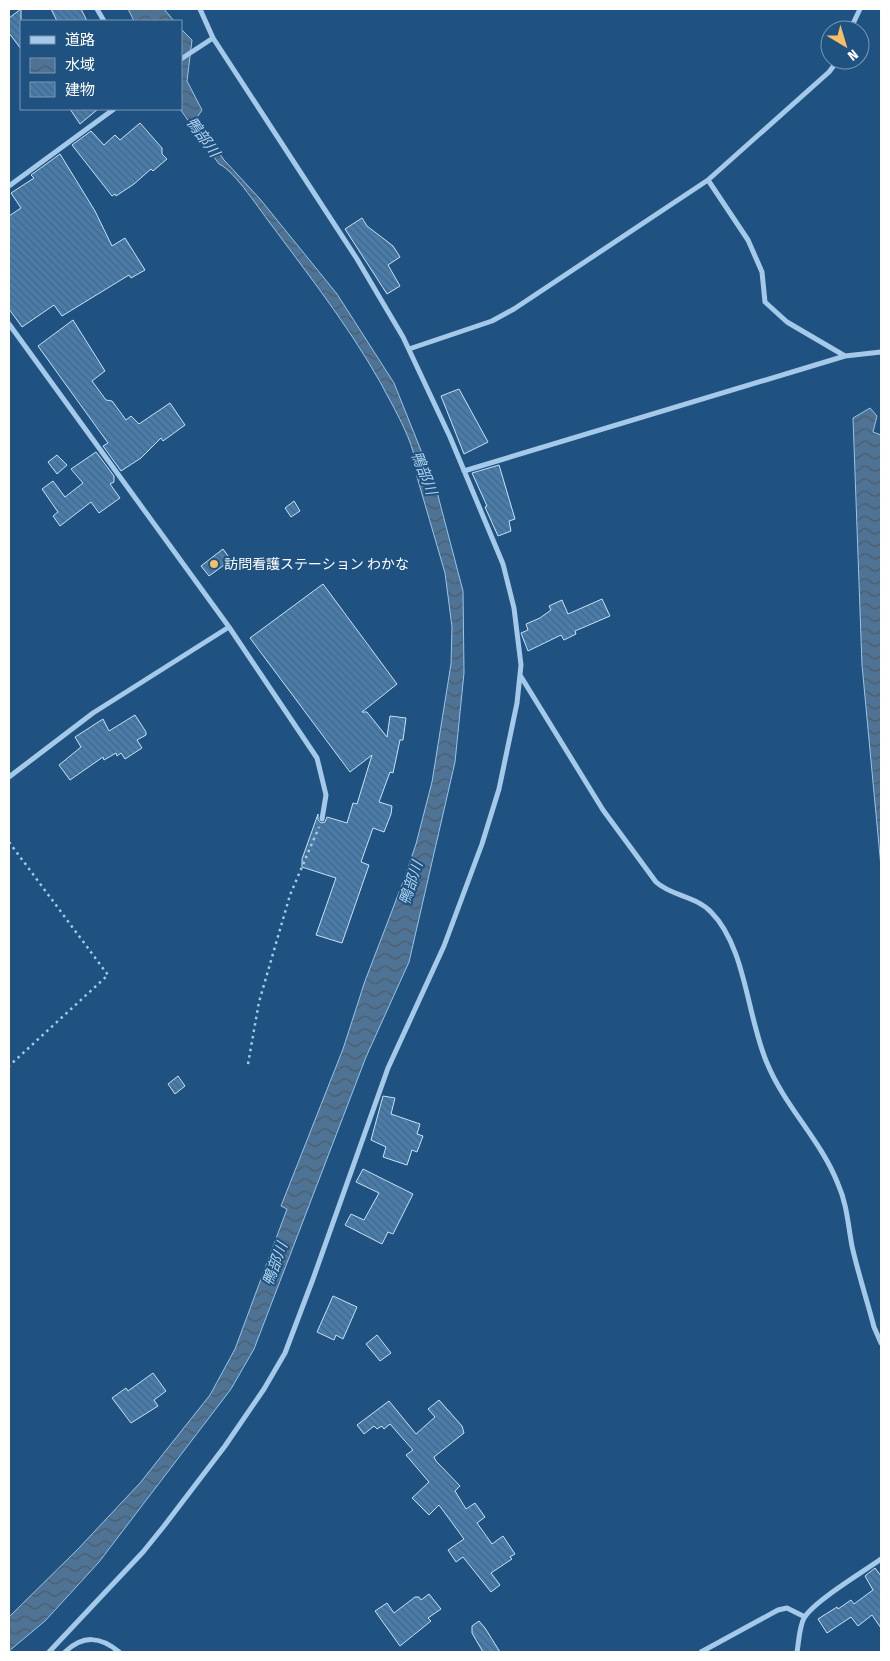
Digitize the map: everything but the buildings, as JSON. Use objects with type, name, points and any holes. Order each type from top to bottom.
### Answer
[{"type":"street","points":[[97,9],[103,20]]},
{"type":"street","points":[[49,1652],[148,1546],[225,1446],[264,1389],[285,1353],[388,1068],[444,946],[482,844],[499,789],[518,703],[521,665],[514,608],[503,564],[464,471],[409,349],[357,259],[213,38],[200,9]]},
{"type":"street","points":[[182,58],[213,38]]},
{"type":"street","points":[[409,349],[492,321],[514,309],[708,180],[830,70]]},
{"type":"street","points":[[9,186],[113,110]]},
{"type":"street","points":[[708,180],[748,240],[762,272],[765,302],[787,322],[845,356]]},
{"type":"street","points":[[9,324],[229,627],[317,758],[326,795],[322,819]]},
{"type":"street","points":[[464,471],[845,356],[881,352]]},
{"type":"street","points":[[9,777],[93,713],[229,627]]},
{"type":"street","points":[[520,675],[603,810],[656,882],[664,890],[701,903],[712,912],[730,938],[737,958],[755,1032],[767,1065],[791,1108],[826,1159],[839,1184],[871,1318],[881,1343]]},
{"type":"street","points":[[797,1652],[800,1632],[805,1617],[826,1598],[881,1559]]},
{"type":"street","points":[[701,1652],[778,1610],[787,1608],[805,1617]]},
{"type":"street","points":[[65,1652],[87,1638],[100,1639],[119,1652]]},
{"type":"path","points":[[248,1064],[259,1002],[290,895],[322,819]]},
{"type":"path","points":[[9,842],[108,976],[9,1066]]},
{"type":"water","points":[[128,9],[164,9],[173,20],[134,20]]},
{"type":"water","name":"鴨部川","points":[[182,30],[192,40],[187,81],[202,110],[196,119],[224,160],[260,199],[337,294],[394,383],[436,488],[463,591],[464,673],[455,762],[409,962],[366,1057],[254,1349],[231,1389],[99,1562],[45,1621],[9,1651],[9,1617],[78,1549],[140,1483],[210,1395],[235,1349],[287,1209],[281,1206],[343,1049],[365,981],[416,844],[432,782],[451,664],[452,627],[445,573],[417,477],[415,458],[405,431],[380,382],[337,314],[248,192],[219,164],[181,110]]},
{"type":"water","points":[[870,408],[877,416],[873,432],[881,435],[881,867],[862,665],[853,418]]},
{"type":"place","name":"訪問看護ステーション わかな","points":[[214,564]]}]
